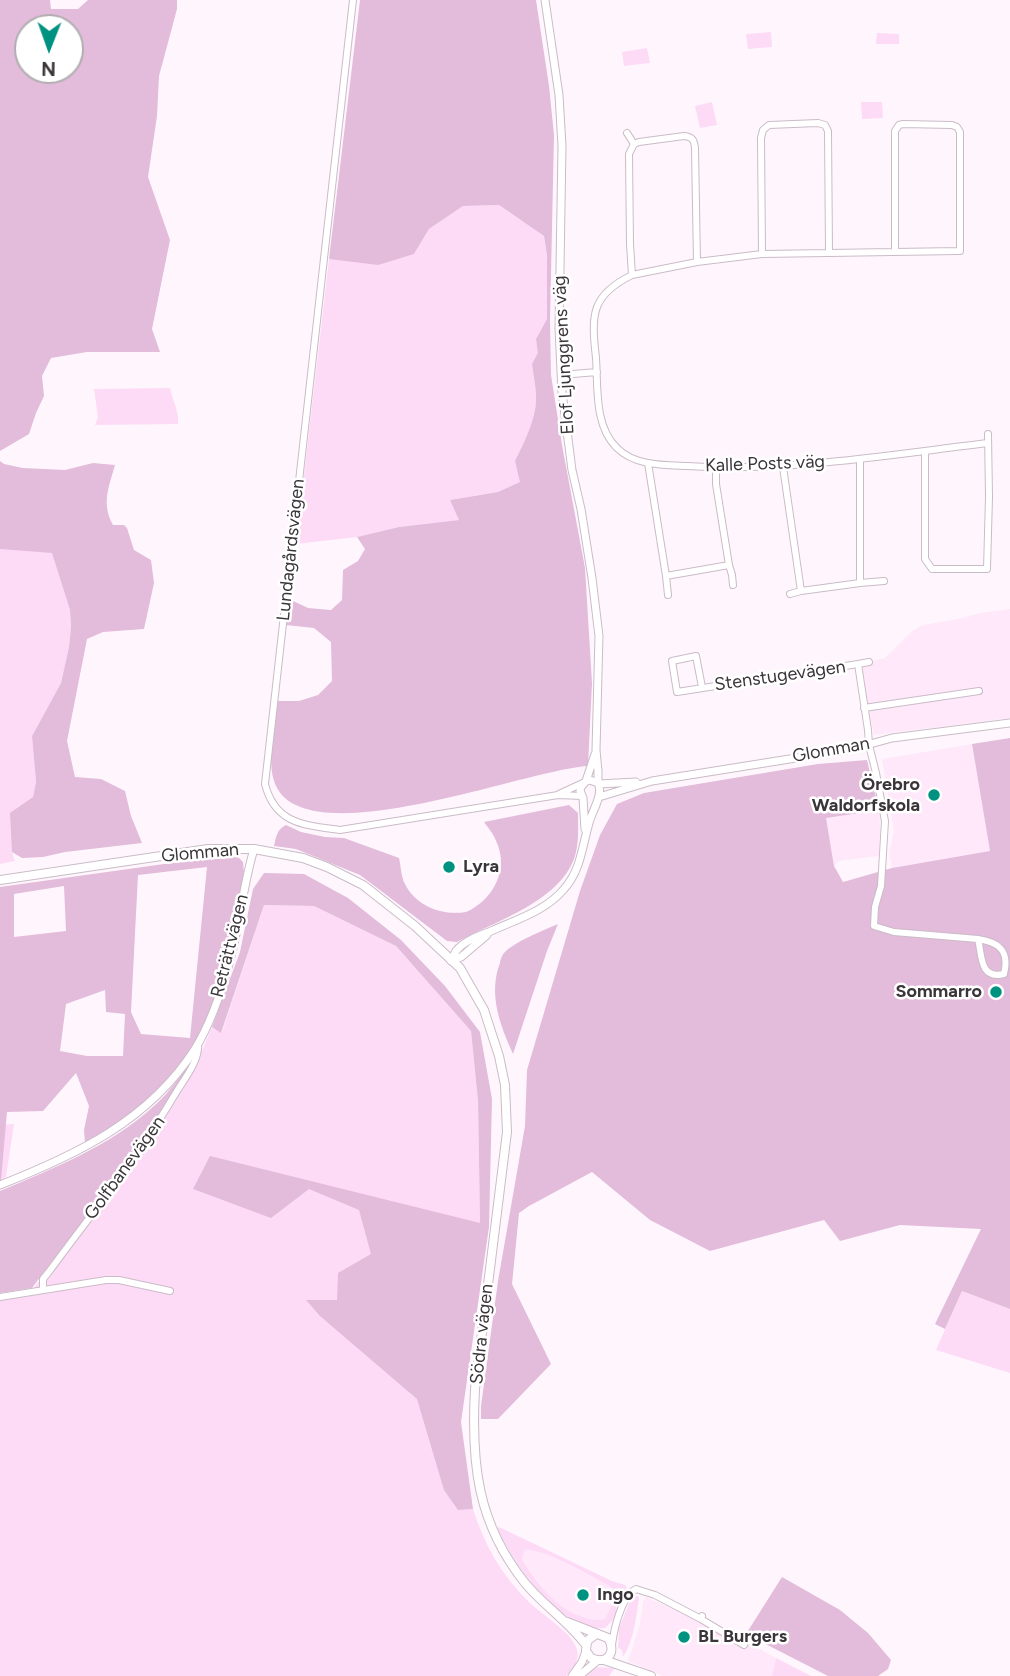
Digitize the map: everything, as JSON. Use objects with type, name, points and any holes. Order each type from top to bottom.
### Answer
[{"type":"main road","name":"Glomman","points":[[0,880],[208,849],[254,849],[303,858],[363,886],[409,921],[451,961]]},
{"type":"main road","name":"Södra vägen","points":[[451,961],[489,1025],[505,1086],[507,1132],[475,1389],[473,1422],[478,1486],[484,1507],[509,1560],[526,1584],[586,1648]]},
{"type":"main road","name":"Södra vägen","points":[[561,1619],[598,1634]]},
{"type":"main road","points":[[641,1672],[620,1659],[608,1638],[598,1634],[589,1638],[586,1648],[591,1658],[651,1676]]},
{"type":"main road","points":[[601,1660],[610,1654],[612,1646]]},
{"type":"street","name":"Lundagårdsvägen","points":[[353,0],[265,784],[268,797],[283,816],[312,826],[340,830],[558,795],[582,797]]},
{"type":"street","name":"Elof Ljunggrens väg","points":[[545,0],[559,95],[562,146],[559,328],[561,376],[570,459],[592,578],[599,636],[596,750],[598,784]]},
{"type":"street","points":[[762,254],[763,130],[769,125],[818,122],[828,131],[829,253]]},
{"type":"street","name":"Kalle Posts väg","points":[[895,252],[895,131],[903,124],[952,125],[960,132],[959,251],[895,252],[762,254],[696,262],[632,275],[607,291],[594,316],[593,335],[601,416],[609,438],[625,455],[648,463],[716,468],[783,467],[988,443]]},
{"type":"street","points":[[627,133],[634,144]]},
{"type":"street","points":[[634,144],[684,136],[694,140],[696,262]]},
{"type":"street","points":[[632,275],[629,154],[634,144]]},
{"type":"street","points":[[561,376],[597,372]]},
{"type":"street","points":[[988,434],[989,578]]},
{"type":"street","points":[[925,451],[926,563],[932,569],[988,569]]},
{"type":"street","points":[[860,459],[860,583]]},
{"type":"street","points":[[648,463],[668,595]]},
{"type":"street","points":[[783,467],[801,591]]},
{"type":"street","points":[[716,468],[733,585]]},
{"type":"street","points":[[666,576],[729,565]]},
{"type":"street","points":[[790,594],[884,581]]},
{"type":"street","name":"Stenstugevägen","points":[[702,687],[696,656],[672,661],[677,692],[869,662]]},
{"type":"street","name":"Stenstugevägen","points":[[858,664],[869,745],[885,821],[881,886],[875,907],[874,926],[894,932],[978,939]]},
{"type":"street","points":[[864,708],[979,691]]},
{"type":"street","name":"Glomman","points":[[598,784],[652,781],[852,749],[892,738],[1010,723]]},
{"type":"street","name":"Elof Ljunggrens väg","points":[[585,782],[596,750]]},
{"type":"street","points":[[451,961],[456,951],[471,939],[533,913],[564,890],[581,861],[585,835],[601,790],[598,784],[592,781],[585,782],[580,791],[585,835]]},
{"type":"street","name":"Glomman","points":[[598,798],[652,781]]},
{"type":"street","name":"Lundagårdsvägen","points":[[558,795],[585,782]]},
{"type":"street","points":[[582,797],[590,801],[598,798]]},
{"type":"street","name":"Reträttvägen","points":[[0,1185],[69,1155],[117,1128],[154,1099],[182,1066],[198,1042],[228,970],[254,849]]},
{"type":"street","points":[[978,939],[992,941],[1001,947],[1005,953],[1004,974],[990,973],[984,969],[978,939]]},
{"type":"street","name":"Golfbanevägen","points":[[43,1289],[43,1279],[156,1128],[191,1068],[199,1050],[198,1042]]},
{"type":"street","points":[[0,1297],[106,1280],[119,1280],[170,1291]]},
{"type":"street","points":[[598,1634],[611,1629],[627,1598],[636,1589],[702,1617],[744,1645]]},
{"type":"street","points":[[612,1646],[615,1624]]},
{"type":"street","points":[[572,1676],[582,1662],[586,1648]]},
{"type":"street","points":[[579,1676],[601,1660]]},
{"type":"shaded area","points":[[0,0],[50,0],[51,9],[78,9],[88,0],[177,0],[159,76],[157,116],[148,177],[170,240],[152,329],[160,352],[87,352],[51,358],[42,376],[44,396],[29,434],[0,451]]},
{"type":"shaded area","points":[[360,0],[536,0],[554,135],[551,375],[585,568],[592,683],[588,766],[422,803],[373,811],[330,813],[296,805],[276,786],[273,777],[272,745],[278,701],[299,701],[318,695],[332,681],[331,642],[314,628],[286,625],[289,599],[308,608],[331,610],[342,600],[343,570],[358,561],[365,549],[357,537],[399,527],[459,520],[450,500],[498,492],[520,482],[515,461],[529,430],[536,405],[532,364],[538,353],[536,339],[547,319],[547,255],[544,236],[499,205],[463,206],[429,229],[414,254],[378,265],[329,259]]},
{"type":"shaded area","points":[[771,32],[772,47],[748,49],[746,34]]},
{"type":"shaded area","points":[[877,33],[899,34],[899,44],[876,44]]},
{"type":"shaded area","points":[[647,48],[650,63],[624,66],[622,52]]},
{"type":"shaded area","points":[[712,102],[717,125],[700,128],[695,106]]},
{"type":"shaded area","points":[[861,102],[882,102],[883,118],[862,119]]},
{"type":"shaded area","points":[[499,205],[544,236],[547,255],[547,319],[536,339],[539,353],[532,364],[536,405],[529,430],[515,461],[521,482],[498,492],[450,500],[460,520],[296,544],[329,259],[414,254],[429,229],[463,206]]},
{"type":"shaded area","points":[[170,388],[178,424],[95,425],[98,417],[94,389]]},
{"type":"shaded area","points":[[0,461],[23,468],[65,470],[93,463],[115,465],[107,495],[109,517],[113,525],[124,525],[127,528],[134,550],[151,560],[154,583],[144,629],[103,632],[87,639],[67,741],[75,777],[101,779],[125,791],[142,843],[43,857],[22,858],[12,852],[10,813],[33,797],[36,782],[32,736],[61,683],[71,627],[70,610],[52,553],[0,549]]},
{"type":"shaded area","points":[[0,549],[52,552],[70,610],[71,627],[61,683],[32,736],[36,782],[12,852],[15,861],[0,864]]},
{"type":"shaded area","points":[[1010,609],[1010,718],[874,735],[859,664],[885,658],[912,631],[923,625]]},
{"type":"shaded area","points":[[1010,738],[1010,1309],[962,1291],[945,1329],[935,1324],[981,1229],[900,1225],[840,1241],[824,1220],[710,1251],[650,1220],[592,1172],[519,1213],[512,1284],[551,1364],[498,1419],[481,1419],[498,1281],[525,1126],[527,1070],[580,891],[600,835],[617,804],[644,793],[818,764],[867,760],[879,810],[826,818],[834,866],[843,882],[892,868],[990,851],[972,744]]},
{"type":"shaded area","name":"Örebro Waldorfskola","points":[[972,744],[990,851],[892,868],[889,853],[894,831],[882,759]]},
{"type":"shaded area","points":[[870,771],[879,810],[879,856],[839,861],[834,866],[823,801]]},
{"type":"shaded area","points":[[569,805],[578,813],[577,847],[569,869],[558,883],[527,907],[457,942],[447,941],[360,875],[296,849],[274,846],[276,836],[286,825],[301,832],[344,838],[399,858],[405,884],[423,904],[439,911],[466,912],[489,894],[500,869],[499,850],[494,836],[484,822]]},
{"type":"shaded area","points":[[234,857],[243,862],[244,873],[233,936],[212,1009],[195,1046],[153,1095],[102,1136],[85,1143],[84,1130],[89,1106],[76,1073],[43,1111],[7,1112],[0,1181],[0,887]],"holes":[[[207,867],[190,1038],[141,1034],[131,1012],[138,875]],[[64,886],[66,931],[14,937],[14,894]],[[105,990],[106,1012],[125,1014],[123,1056],[87,1056],[60,1051],[66,1004]]]},
{"type":"shaded area","points":[[264,873],[304,874],[348,898],[401,940],[445,986],[480,1032],[492,1099],[489,1227],[461,1422],[473,1509],[458,1510],[444,1490],[417,1399],[320,1316],[306,1300],[337,1300],[338,1273],[371,1254],[359,1210],[309,1189],[271,1218],[193,1189],[210,1156],[480,1223],[478,1101],[471,1031],[396,946],[314,906],[264,905],[221,1033],[212,1027],[240,952],[253,889]]},
{"type":"shaded area","points":[[264,905],[314,906],[396,946],[471,1031],[478,1101],[480,1224],[455,1424],[458,1510],[473,1509],[488,1547],[510,1581],[529,1602],[573,1641],[577,1659],[566,1676],[0,1676],[0,1299],[32,1291],[133,1154],[163,1120],[196,1065],[212,1027],[222,1032]]},
{"type":"shaded area","points":[[558,924],[513,1054],[500,1021],[495,998],[501,958],[515,945]]},
{"type":"shaded area","points":[[195,1054],[168,1104],[32,1288],[0,1293],[0,1191],[81,1155],[138,1120],[161,1100]]},
{"type":"shaded area","points":[[14,1124],[6,1177],[0,1180],[0,1125]]},
{"type":"shaded area","points":[[962,1291],[1010,1309],[1010,1373],[936,1350]]},
{"type":"shaded area","points":[[497,1528],[625,1585],[625,1592],[621,1592],[544,1554],[525,1550],[523,1554],[522,1560],[541,1586],[555,1601],[573,1613],[602,1620],[612,1605],[616,1605],[610,1624],[605,1628],[588,1626],[555,1608],[515,1560]]},
{"type":"shaded area","points":[[533,1549],[625,1592],[617,1609],[616,1605],[612,1606],[605,1619],[596,1621],[572,1614],[563,1608],[548,1595],[522,1560],[525,1550]]},
{"type":"shaded area","points":[[782,1577],[840,1610],[868,1633],[891,1660],[888,1669],[878,1676],[828,1676],[746,1634]]},
{"type":"shaded area","points":[[635,1596],[639,1598],[636,1621],[623,1657],[622,1650],[618,1648],[619,1628],[631,1599]]},
{"type":"shaded area","points":[[646,1597],[691,1617],[741,1645],[743,1640],[776,1658],[772,1676],[663,1676],[628,1661]]},
{"type":"shaded area","points":[[776,1658],[811,1676],[772,1676]]},
{"type":"shaded area","points":[[595,1667],[615,1668],[609,1676],[583,1676]]},
{"type":"place","name":"Örebro Waldorfskola","points":[[934,795]]},
{"type":"place","name":"Lyra","points":[[449,867]]},
{"type":"place","name":"Sommarro","points":[[996,992]]},
{"type":"place","name":"Ingo","points":[[583,1595]]},
{"type":"place","name":"BL Burgers","points":[[684,1637]]}]
